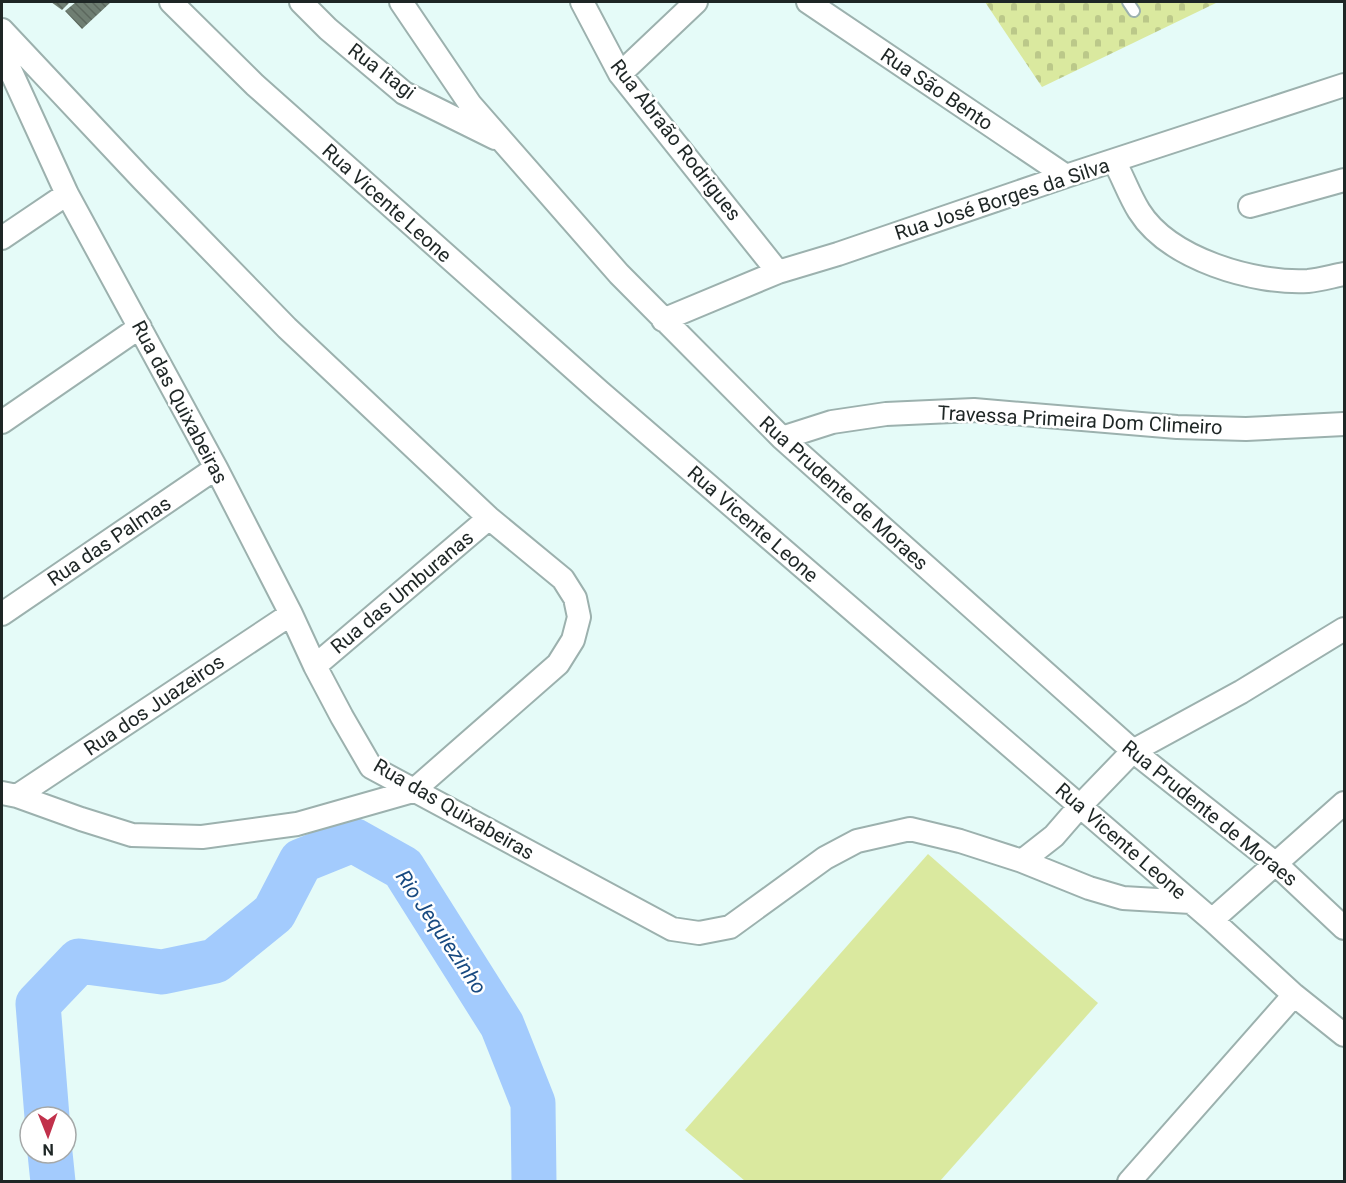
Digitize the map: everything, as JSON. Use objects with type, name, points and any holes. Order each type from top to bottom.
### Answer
[{"type":"street","name":"Rua Vicente Leone","points":[[171,2],[255,85],[600,392],[1212,920],[1294,995],[1344,1035]]},
{"type":"street","name":"Rua Itagi","points":[[301,2],[328,29],[404,93],[504,143]]},
{"type":"street","name":"Rua Prudente de Moraes","points":[[401,2],[470,104],[504,143],[619,274],[782,438],[1133,751],[1276,864],[1344,928]]},
{"type":"street","name":"Rua Abraão Rodrigues","points":[[582,2],[620,74],[778,272]]},
{"type":"street","points":[[620,74],[696,2]]},
{"type":"street","name":"Rua São Bento","points":[[808,2],[1066,176]]},
{"type":"street","points":[[2,30],[287,328],[489,518],[563,579],[575,598],[579,617],[573,640],[558,663],[413,791],[297,824],[202,837],[132,835],[9,795]]},
{"type":"street","name":"Rua das Quixabeiras","points":[[2,55],[67,194],[216,468],[315,666],[371,767],[672,929],[699,933],[730,927],[825,858],[857,842],[910,829],[960,841],[1022,861],[1089,888],[1123,898],[1191,902]]},
{"type":"street","name":"Rua José Borges da Silva","points":[[663,320],[778,272],[1344,85]]},
{"type":"street","points":[[1114,161],[1140,212],[1166,240],[1218,267],[1267,279],[1309,281],[1344,274]]},
{"type":"street","points":[[1250,207],[1344,180]]},
{"type":"street","points":[[2,238],[67,194]]},
{"type":"street","points":[[2,422],[140,327]]},
{"type":"street","name":"Travessa Primeira Dom Climeiro","points":[[782,438],[832,422],[886,414],[974,410],[1177,427],[1246,429],[1344,424]]},
{"type":"street","name":"Rua das Palmas","points":[[2,614],[216,468]]},
{"type":"street","name":"Rua das Umburanas","points":[[315,666],[489,518]]},
{"type":"street","name":"Rua dos Juazeiros","points":[[9,795],[291,614]]},
{"type":"street","points":[[1022,861],[1054,836],[1133,751],[1241,692],[1344,629]]},
{"type":"street","points":[[1212,920],[1344,803]]},
{"type":"street","points":[[1129,1182],[1294,995]]},
{"type":"green space","points":[[985,2],[1218,2],[1042,87]]},
{"type":"green space","points":[[928,854],[1098,1003],[940,1181],[745,1181],[685,1130]]},
{"type":"building","points":[[51,2],[70,2],[62,10]]},
{"type":"building","points":[[76,2],[111,2],[82,29],[65,11]]},
{"type":"waterway","name":"Rio Jequiezinho","points":[[46,1105],[38,1004],[79,961],[162,972],[215,961],[274,913],[301,861],[353,840],[403,868],[502,1025],[533,1103],[534,1182]]},
{"type":"waterway","name":"Rio Jequiezinho","points":[[51,1165],[53,1182]]}]
